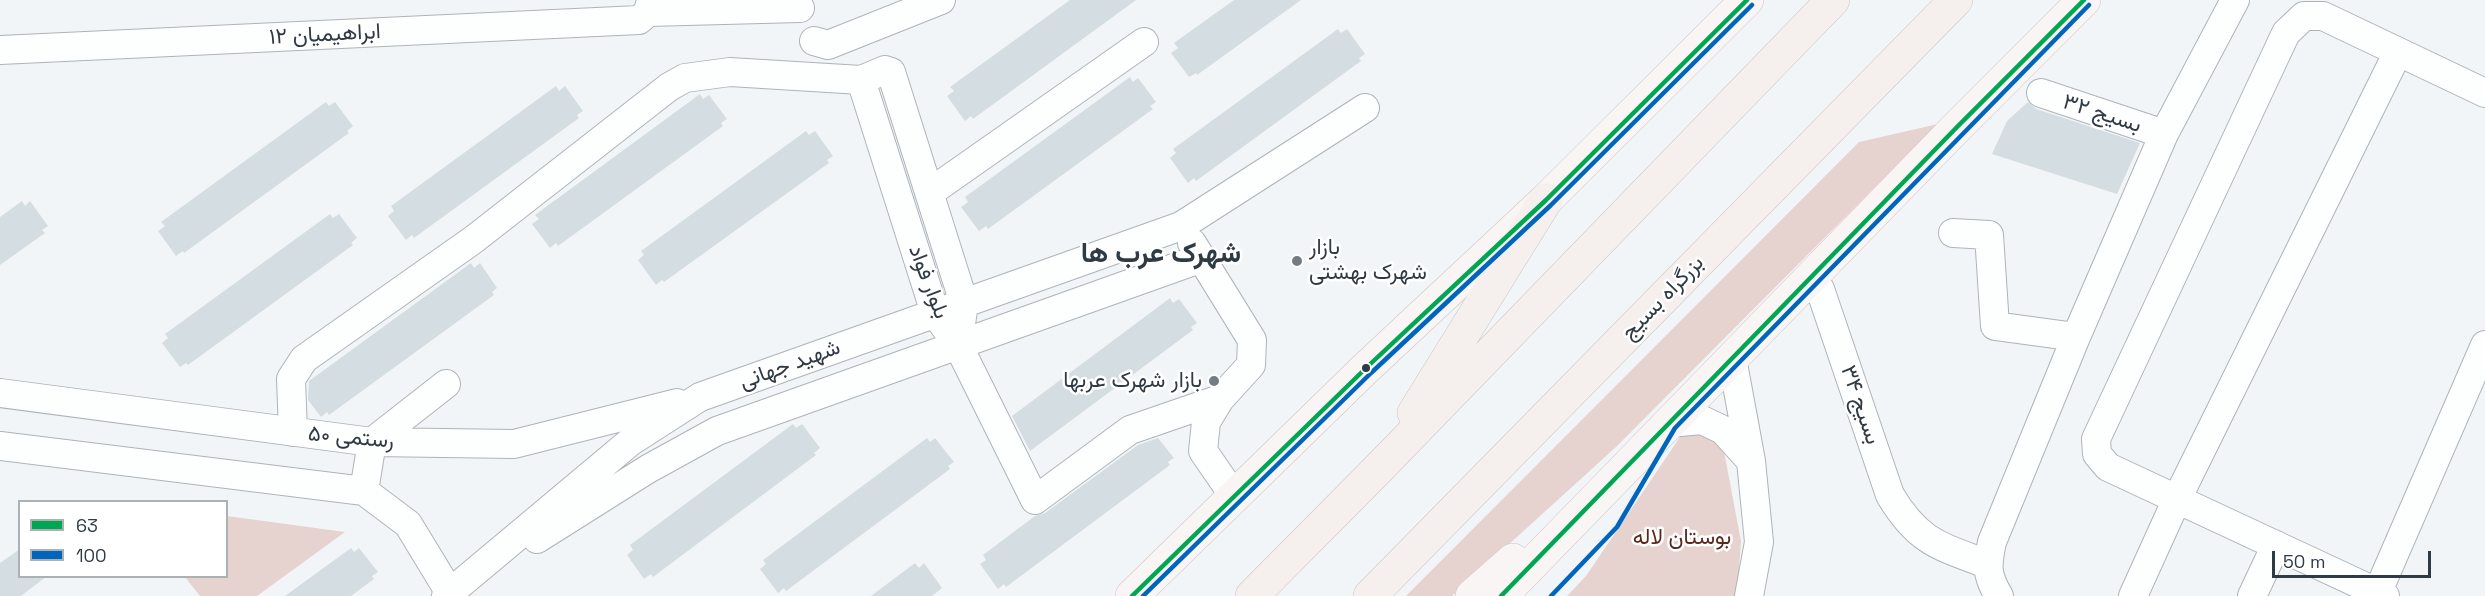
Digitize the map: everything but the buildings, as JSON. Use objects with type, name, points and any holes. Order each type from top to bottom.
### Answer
[{"type":"highway","points":[[1750,85],[1802,0]]},
{"type":"highway","points":[[1252,596],[1833,0]]},
{"type":"highway","name":"بزرگراه بسیج","points":[[1370,596],[1956,0]]},
{"type":"highway","points":[[1380,467],[1546,200]]},
{"type":"main road","points":[[1132,596],[1366,368],[1546,200],[1747,0]]},
{"type":"main road","points":[[1501,596],[1732,357],[2084,0]]},
{"type":"main road","points":[[1472,596],[1669,423]]},
{"type":"main road","points":[[1164,596],[1192,563],[1234,496]]},
{"type":"street","points":[[814,41],[828,45],[941,0]]},
{"type":"street","points":[[1999,596],[1990,583],[1987,564],[1992,542],[2076,337],[2164,134],[2235,0]]},
{"type":"street","points":[[799,4],[803,27],[814,41],[861,80]]},
{"type":"street","name":"ابراهیمیان ۱۲","points":[[0,50],[639,20],[649,6],[799,4]]},
{"type":"street","points":[[2485,93],[2323,16],[2304,16],[2286,33],[2096,439],[2097,454],[2108,467],[2379,595],[2485,345]]},
{"type":"street","points":[[929,193],[1144,42]]},
{"type":"street","points":[[2133,596],[2177,499],[2398,52]]},
{"type":"street","name":"بلوار فواد","points":[[889,70],[964,303],[958,345],[935,313],[861,80],[889,70]]},
{"type":"street","points":[[293,432],[291,379],[304,359],[473,240],[669,87],[685,78],[730,72],[861,80]]},
{"type":"street","name":"بسیج ۳۲","points":[[2041,93],[2164,134]]},
{"type":"street","name":"شهید جهانی","points":[[447,595],[630,442],[700,397],[1181,226],[1365,108]]},
{"type":"street","points":[[1181,226],[1252,340],[1251,365],[1220,399],[1206,422],[1203,451],[1234,496]]},
{"type":"street","points":[[1953,233],[1989,235],[1995,326],[2076,337]]},
{"type":"street","name":"شهید جهانی","points":[[447,595],[648,469],[717,431],[1202,258]]},
{"type":"street","name":"بسیج ۳۴","points":[[1820,289],[1890,495],[1904,519],[1932,543],[1987,564]]},
{"type":"street","points":[[958,345],[1035,500],[1130,430],[1220,399]]},
{"type":"street","points":[[1732,357],[1751,461],[1759,542],[1749,596]]},
{"type":"street","points":[[364,491],[372,442],[446,384]]},
{"type":"street","name":"رستمی ۵۰","points":[[0,393],[372,442],[513,444],[700,397]]},
{"type":"street","points":[[1669,423],[1702,420],[1723,430],[1751,461]]},
{"type":"street","points":[[0,446],[364,491],[408,524],[447,595]]},
{"type":"street","points":[[2252,596],[2276,545]]},
{"type":"green space","points":[[1938,124],[1616,447],[1452,596],[1406,596],[1859,142]]},
{"type":"green space","name":"بوستان لاله","points":[[1704,430],[1723,446],[1741,541],[1737,596],[1567,596],[1586,576],[1680,437]]},
{"type":"green space","points":[[228,516],[345,532],[257,596],[200,596],[186,578],[228,578]]},
{"type":"transit line","name":"63","points":[[1132,596],[1366,368],[1546,200],[1747,0]]},
{"type":"transit line","name":"63","points":[[1501,596],[1958,126],[2084,0]]},
{"type":"transit line","name":"100","points":[[1143,596],[1371,373],[1551,205],[1752,5]]},
{"type":"transit line","name":"100","points":[[1551,596],[1617,527],[1675,428],[2089,5]]},
{"type":"place","name":"بازار شهرک بهشتی","points":[[1297,261]]},
{"type":"place","name":"بازار شهرک عربها","points":[[1214,381]]},
{"type":"district","name":"شهرک عرب ها","points":[[1161,254]]}]
